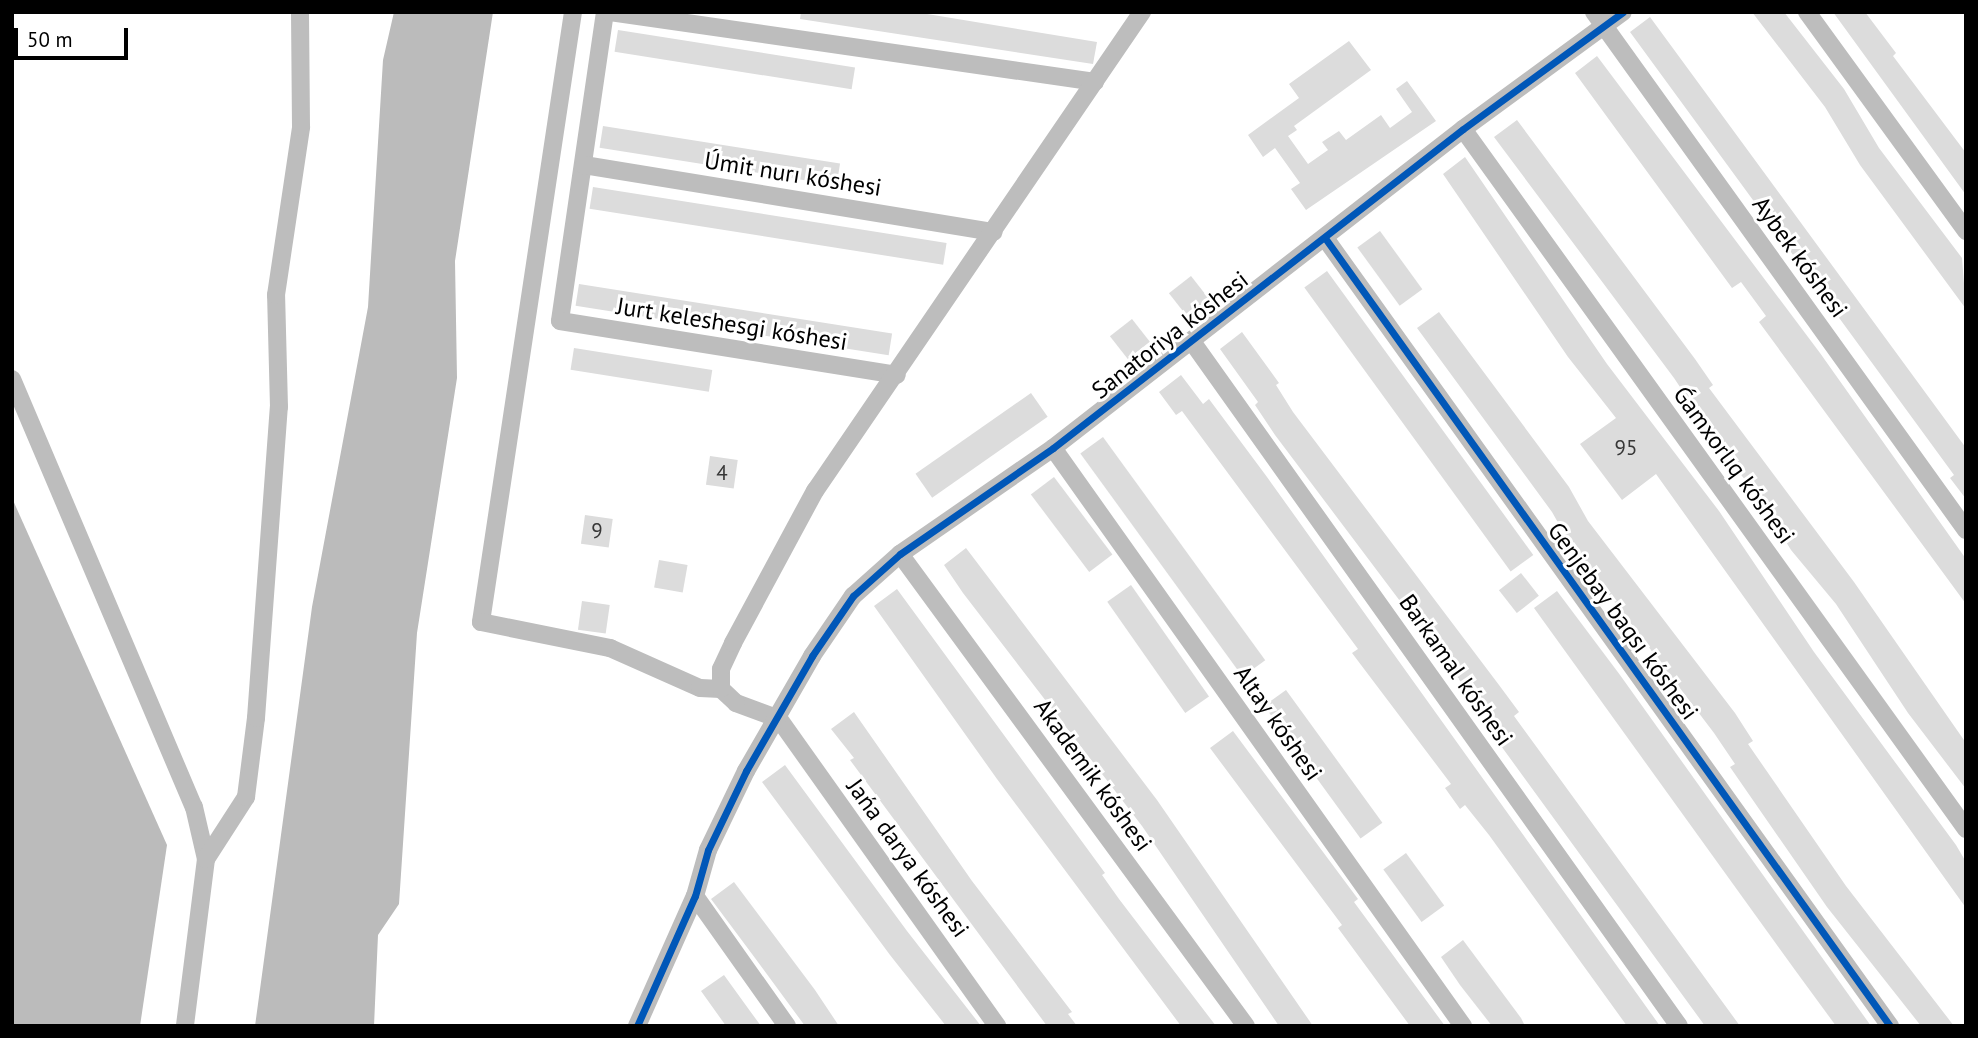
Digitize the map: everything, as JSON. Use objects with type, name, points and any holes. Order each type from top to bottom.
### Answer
[{"type":"street","points":[[206,859],[246,797],[256,718],[279,407],[276,295],[301,127],[300,12]]},
{"type":"street","points":[[573,12],[481,622],[610,648],[700,688],[721,689],[736,704],[779,719]]},
{"type":"street","points":[[584,165],[608,12],[1095,82]]},
{"type":"street","points":[[721,689],[725,661],[815,491],[897,375],[1142,12]]},
{"type":"street","name":"Sanatoriya kóshesi","points":[[637,1026],[695,896],[708,850],[746,771],[779,719],[812,656],[853,596],[900,554],[1054,448],[1193,343],[1599,19],[1623,12]]},
{"type":"street","points":[[1807,12],[1966,231]]},
{"type":"street","name":"Aybek kóshesi","points":[[1599,19],[1966,530]]},
{"type":"street","name":"Ǵamxorlıq kóshesi","points":[[1463,129],[1966,830]]},
{"type":"street","name":"Úmit nurı kóshesi","points":[[584,165],[994,232]]},
{"type":"street","name":"Jurt keleshesgi kóshesi","points":[[584,165],[560,321],[897,375]]},
{"type":"street","name":"Genjebay baqsı kóshesi","points":[[1325,238],[1890,1026]]},
{"type":"street","name":"Barkamal kóshesi","points":[[1193,343],[1679,1026]]},
{"type":"street","points":[[12,379],[194,807],[206,859],[185,1026]]},
{"type":"street","name":"Altay kóshesi","points":[[1054,448],[1463,1026]]},
{"type":"street","name":"Akademik kóshesi","points":[[900,554],[1246,1026]]},
{"type":"street","name":"Jańa darya kóshesi","points":[[779,719],[998,1026]]},
{"type":"street","points":[[695,896],[787,1026]]},
{"type":"shaded area","points":[[394,12],[493,12],[455,261],[457,378],[417,633],[399,904],[378,935],[374,1026],[255,1026],[312,607],[368,307],[383,60]]},
{"type":"shaded area","points":[[12,498],[167,845],[140,1026],[12,1026]]},
{"type":"building","points":[[801,12],[915,12],[1097,42],[1093,64],[800,19]]},
{"type":"building","points":[[1752,12],[1784,12],[1844,89],[1879,148],[1962,258],[1966,309],[1860,165],[1825,107]]},
{"type":"building","points":[[1833,12],[1865,12],[1896,53],[1893,56],[1966,153],[1966,195]]},
{"type":"building","points":[[1650,17],[1966,448],[1966,499],[1950,478],[1954,475],[1630,32]]},
{"type":"building","points":[[618,30],[855,68],[852,89],[615,52]]},
{"type":"building","points":[[1349,41],[1371,70],[1294,126],[1297,130],[1288,136],[1308,164],[1328,150],[1322,142],[1339,131],[1346,140],[1381,115],[1390,128],[1412,112],[1396,89],[1407,81],[1436,121],[1306,210],[1291,189],[1300,183],[1275,148],[1263,157],[1248,135],[1299,98],[1289,84]]},
{"type":"building","points":[[1597,56],[1820,353],[1966,559],[1966,604],[1759,322],[1766,316],[1741,282],[1732,288],[1575,73]]},
{"type":"building","points":[[1517,120],[1695,359],[1713,385],[1709,388],[1854,582],[1966,743],[1966,789],[1908,713],[1836,604],[1791,550],[1758,496],[1690,411],[1694,408],[1674,378],[1494,137]]},
{"type":"building","points":[[603,126],[840,164],[837,185],[600,148]]},
{"type":"building","points":[[1465,157],[1607,364],[1719,511],[1814,652],[1956,845],[1966,862],[1966,908],[1656,474],[1622,500],[1580,444],[1616,418],[1568,357],[1443,174]]},
{"type":"building","points":[[593,187],[947,243],[943,265],[590,209]]},
{"type":"building","points":[[1380,231],[1422,289],[1400,306],[1357,247]]},
{"type":"building","points":[[1327,271],[1533,555],[1511,571],[1304,287]]},
{"type":"building","points":[[1191,276],[1209,299],[1187,316],[1169,293]]},
{"type":"building","points":[[579,284],[892,334],[889,355],[576,306]]},
{"type":"building","points":[[1439,312],[1569,487],[1588,521],[1735,713],[1753,741],[1748,744],[1846,886],[1954,1026],[1921,1026],[1827,907],[1730,767],[1735,764],[1714,733],[1569,542],[1552,512],[1417,328]]},
{"type":"building","points":[[1132,319],[1150,342],[1128,359],[1110,336]]},
{"type":"building","points":[[1242,332],[1279,383],[1276,385],[1293,412],[1519,712],[1514,716],[1740,1026],[1705,1026],[1496,739],[1501,736],[1275,435],[1255,405],[1258,402],[1220,349]]},
{"type":"building","points":[[574,348],[712,370],[709,392],[571,370]]},
{"type":"building","points":[[1181,375],[1203,404],[1209,399],[1267,477],[1660,1026],[1627,1026],[1489,835],[1465,805],[1460,809],[1445,788],[1451,784],[1352,653],[1358,649],[1182,411],[1176,415],[1159,392]]},
{"type":"building","points":[[1031,393],[1048,417],[932,498],[915,474]]},
{"type":"building","points":[[1103,437],[1265,660],[1243,677],[1080,453]]},
{"type":"building","points":[[710,456],[738,460],[734,489],[706,485]]},
{"type":"building","points":[[1054,477],[1112,554],[1089,572],[1031,494]]},
{"type":"building","points":[[585,515],[613,519],[609,548],[581,544]]},
{"type":"building","points":[[966,548],[1157,800],[1313,1026],[1279,1026],[1142,826],[963,593],[944,565]]},
{"type":"building","points":[[659,560],[688,565],[683,593],[654,588]]},
{"type":"building","points":[[1521,573],[1539,596],[1517,613],[1499,590]]},
{"type":"building","points":[[1131,585],[1209,696],[1185,713],[1107,602]]},
{"type":"building","points":[[897,589],[1105,873],[1102,875],[1119,899],[1216,1026],[1181,1026],[997,779],[874,606]]},
{"type":"building","points":[[1557,591],[1871,1026],[1836,1026],[1795,970],[1534,608]]},
{"type":"building","points":[[582,601],[610,605],[606,634],[578,630]]},
{"type":"building","points":[[1286,690],[1382,823],[1361,839],[1264,706]]},
{"type":"building","points":[[854,712],[972,881],[1072,1012],[1068,1014],[1077,1026],[1047,1026],[850,760],[854,758],[831,729]]},
{"type":"building","points":[[1233,731],[1358,899],[1354,902],[1445,1026],[1410,1026],[1338,928],[1342,925],[1210,748]]},
{"type":"building","points":[[785,765],[907,931],[981,1026],[946,1026],[890,955],[762,782]]},
{"type":"building","points":[[1406,853],[1444,906],[1422,922],[1383,869]]},
{"type":"building","points":[[734,882],[839,1026],[805,1026],[711,899]]},
{"type":"building","points":[[1463,940],[1525,1026],[1492,1026],[1460,985],[1441,957]]},
{"type":"building","points":[[724,975],[761,1026],[726,1026],[701,991]]},
{"type":"cycle path","points":[[637,1026],[695,896],[708,850],[746,771],[812,656],[853,596],[900,554],[1053,448],[1463,129],[1623,12]]},
{"type":"cycle path","points":[[1325,238],[1890,1026]]}]
